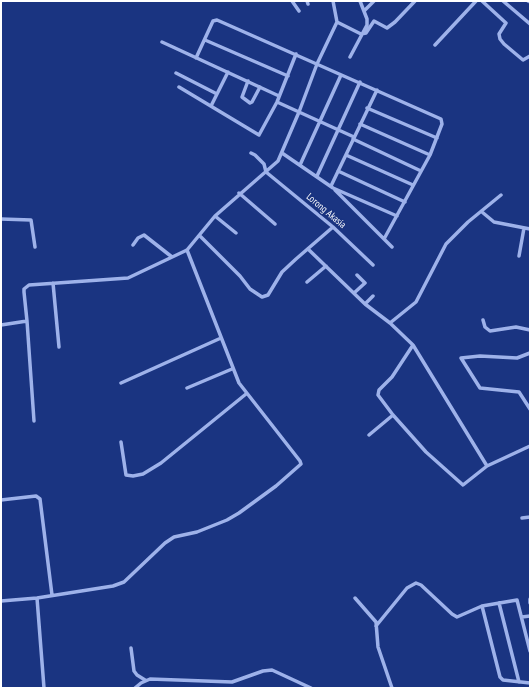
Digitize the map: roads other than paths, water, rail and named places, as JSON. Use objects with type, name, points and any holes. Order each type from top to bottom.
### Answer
[{"type":"street","points":[[292,1],[299,11]]},
{"type":"street","points":[[34,421],[24,289],[33,284],[128,278],[187,250],[215,216],[239,193],[278,161],[300,112],[317,64],[337,22],[333,1]]},
{"type":"street","points":[[350,57],[367,25],[360,1]]},
{"type":"street","points":[[364,11],[374,1]]},
{"type":"street","points":[[361,34],[366,32],[374,21],[387,28],[395,22],[414,1]]},
{"type":"street","points":[[435,45],[476,1]]},
{"type":"street","points":[[482,1],[488,2],[506,23],[499,34],[502,42],[523,60],[530,56]]},
{"type":"street","points":[[504,1],[530,24]]},
{"type":"street","points":[[196,58],[213,21],[217,20],[442,119],[442,124],[430,155],[384,240]]},
{"type":"street","points":[[337,22],[361,34]]},
{"type":"street","points":[[205,40],[288,76]]},
{"type":"street","points":[[162,42],[280,96]]},
{"type":"street","points":[[180,87],[259,135],[280,96],[296,54]]},
{"type":"street","points":[[211,106],[228,72]]},
{"type":"street","points":[[176,74],[217,94]]},
{"type":"street","points":[[300,165],[321,122],[341,75]]},
{"type":"street","points":[[248,81],[242,97],[250,103],[260,87]]},
{"type":"street","points":[[316,176],[360,82]]},
{"type":"street","points":[[332,187],[367,108],[377,90]]},
{"type":"street","points":[[277,102],[337,129],[421,171]]},
{"type":"street","points":[[367,108],[437,138]]},
{"type":"street","points":[[360,124],[430,155]]},
{"type":"street","name":"Lorong Akasia","points":[[251,153],[264,164],[266,172],[334,227],[373,265]]},
{"type":"street","points":[[282,153],[332,187],[397,216]]},
{"type":"street","points":[[346,154],[413,185]]},
{"type":"street","points":[[338,171],[405,202]]},
{"type":"street","points":[[332,187],[392,247]]},
{"type":"street","points":[[239,193],[275,224]]},
{"type":"street","points":[[390,323],[416,302],[446,244],[468,222],[501,195]]},
{"type":"street","points":[[482,212],[494,222],[530,229]]},
{"type":"street","points":[[215,216],[236,234]]},
{"type":"street","points":[[1,219],[31,220],[35,247]]},
{"type":"street","points":[[200,236],[240,276],[250,289],[262,297],[268,294],[282,272],[334,227]]},
{"type":"street","points":[[519,256],[524,228]]},
{"type":"street","points":[[133,245],[138,238],[144,235],[172,257]]},
{"type":"street","points":[[308,249],[365,304],[390,323],[413,345],[487,466]]},
{"type":"street","points":[[1,601],[37,598],[113,586],[124,582],[165,543],[174,537],[197,532],[227,520],[276,486],[300,465],[300,461],[246,394],[232,369],[187,250]]},
{"type":"street","points":[[307,282],[326,266]]},
{"type":"street","points":[[354,293],[365,283],[357,275]]},
{"type":"street","points":[[53,283],[59,348]]},
{"type":"street","points":[[365,304],[373,296]]},
{"type":"street","points":[[1,325],[27,320]]},
{"type":"street","points":[[483,320],[485,327],[490,331],[516,327],[530,330]]},
{"type":"street","points":[[120,383],[221,338]]},
{"type":"street","points":[[413,345],[392,377],[378,392],[393,415],[426,452],[462,485],[487,466],[530,446]]},
{"type":"street","points":[[530,353],[517,358],[480,356],[461,358],[480,388],[519,392],[530,409]]},
{"type":"street","points":[[187,388],[232,369]]},
{"type":"street","points":[[121,442],[126,475],[133,476],[143,474],[161,463],[246,394]]},
{"type":"street","points":[[369,435],[393,415]]},
{"type":"street","points":[[1,500],[36,496],[40,499],[52,595]]},
{"type":"street","points":[[522,518],[530,517]]},
{"type":"street","points":[[376,626],[407,588],[416,583],[421,585],[457,617],[482,606],[517,600],[530,652]]},
{"type":"street","points":[[37,598],[44,688]]},
{"type":"street","points":[[355,598],[374,620],[378,647],[392,688]]},
{"type":"street","points":[[499,603],[519,682]]},
{"type":"street","points":[[482,606],[500,677],[503,680],[530,683]]},
{"type":"street","points":[[522,617],[530,616]]},
{"type":"street","points":[[131,648],[134,671],[137,675],[146,680],[232,682],[263,671],[272,670],[310,688]]},
{"type":"street","points":[[135,688],[146,680]]}]
